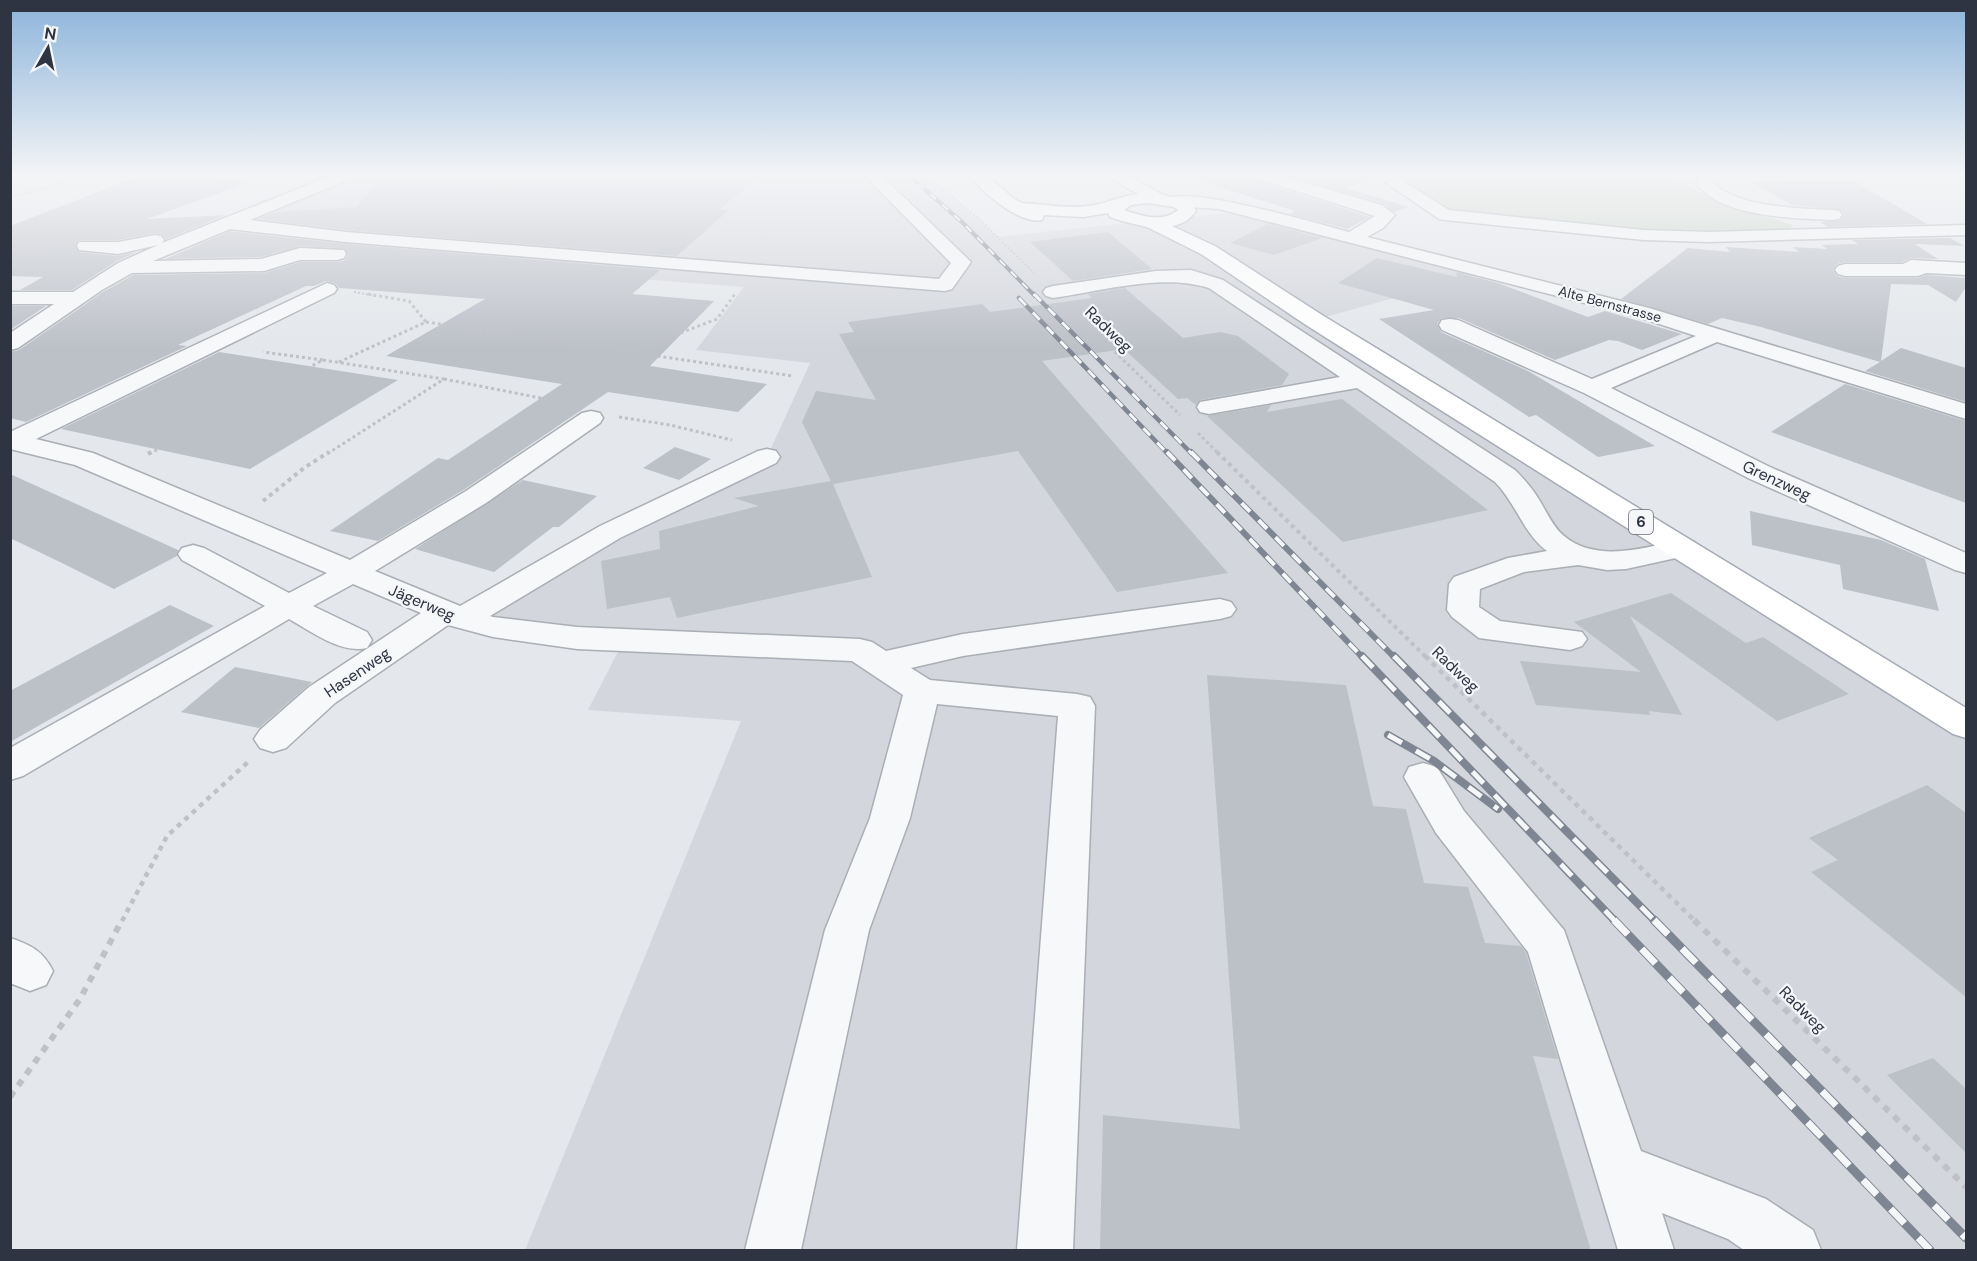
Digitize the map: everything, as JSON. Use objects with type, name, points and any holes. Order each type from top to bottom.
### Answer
[{"type":"main road","name":"6","points":[[1169,232],[1208,250],[1314,320],[1966,725]]},
{"type":"main road","name":"6","points":[[1194,232],[1208,250]]},
{"type":"street","points":[[10,343],[125,267],[207,232]]},
{"type":"street","points":[[300,232],[945,285],[961,262],[930,232]]},
{"type":"street","name":"Alte Bernstrasse","points":[[1327,232],[1351,238],[1423,242],[1572,293],[1966,412]]},
{"type":"street","points":[[1351,238],[1362,232]]},
{"type":"street","points":[[1423,242],[1431,232]]},
{"type":"street","points":[[1613,232],[1709,237],[1878,232]]},
{"type":"street","points":[[1907,232],[1966,268]]},
{"type":"street","points":[[86,246],[118,248],[149,241],[188,239]]},
{"type":"street","points":[[125,267],[264,265],[280,257],[302,252],[741,287]]},
{"type":"street","points":[[1845,270],[1918,270],[1911,266],[1966,268]]},
{"type":"street","points":[[1053,292],[1156,278],[1191,276],[1216,284],[1505,476],[1522,494],[1542,530],[1560,548],[1575,556]]},
{"type":"street","points":[[11,441],[327,289]]},
{"type":"street","points":[[10,298],[77,298]]},
{"type":"street","name":"Grenzweg","points":[[1450,325],[1592,388],[1760,473],[1966,564]]},
{"type":"street","points":[[1592,388],[1716,335]]},
{"type":"street","points":[[1209,407],[1359,381]]},
{"type":"street","points":[[10,766],[287,606],[352,572],[476,497],[594,416]]},
{"type":"street","name":"Jägerweg","points":[[11,441],[49,449],[114,472],[454,616],[493,627],[577,638],[870,657],[1220,609]]},
{"type":"street","name":"Hasenweg","points":[[273,739],[322,695],[454,616],[610,532],[767,457]]},
{"type":"street","points":[[1570,639],[1491,631],[1463,610],[1465,584],[1519,564],[1575,556],[1606,560],[1630,559],[1683,548]]},
{"type":"street","points":[[193,554],[265,591],[287,606],[355,640]]},
{"type":"street","points":[[870,657],[922,692],[1077,706],[1045,1251]]},
{"type":"street","points":[[773,1251],[847,930],[890,818],[922,692]]},
{"type":"street","points":[[1423,777],[1450,822],[1548,944],[1646,1251]]},
{"type":"street","points":[[1621,1170],[1746,1219],[1793,1251]]},
{"type":"path","name":"Radweg","points":[[992,232],[1181,417]]},
{"type":"path","points":[[629,352],[717,320],[741,287]]},
{"type":"path","points":[[426,322],[793,376]]},
{"type":"path","points":[[212,345],[444,379],[550,399],[594,416],[670,425],[734,440],[761,443],[767,457]]},
{"type":"path","points":[[114,472],[323,360]]},
{"type":"path","points":[[228,519],[268,498],[304,468],[444,379]]},
{"type":"path","name":"Radweg","points":[[1190,425],[1966,1187]]},
{"type":"path","points":[[10,1096],[80,999],[167,836],[273,739]]},
{"type":"shaded area","points":[[295,232],[992,232],[998,237],[1046,232],[1328,232],[1487,272],[1315,320],[1966,725],[1966,1250],[525,1250],[741,721],[588,710],[624,640],[462,619],[767,457],[810,363],[696,350],[744,287],[275,251],[343,238]]},
{"type":"green space","points":[[1631,232],[1727,232],[1642,233]]},
{"type":"building","points":[[10,232],[184,232],[166,239],[161,234],[155,233],[118,240],[79,240],[75,245],[79,252],[118,256],[137,252],[117,261],[72,290],[20,290],[43,277],[10,276]]},
{"type":"building","points":[[228,232],[238,232],[346,244],[660,270],[632,294],[714,301],[650,366],[767,384],[738,412],[608,392],[465,489],[378,541],[330,531],[438,458],[448,460],[562,384],[386,356],[485,299],[339,288],[335,283],[326,281],[314,286],[306,286],[178,345],[187,346],[26,422],[10,418],[10,352],[19,350],[103,292],[133,275],[264,273],[300,262],[338,262],[345,260],[348,255],[344,248],[300,246],[261,257],[165,259]]},
{"type":"building","points":[[370,232],[704,232],[677,256]]},
{"type":"building","points":[[1108,232],[1152,269],[1073,281],[1030,242]]},
{"type":"building","points":[[1252,232],[1298,232],[1322,238],[1274,255],[1230,243]]},
{"type":"building","points":[[1950,238],[1964,246],[1915,244],[1938,259],[1911,258],[1902,262],[1845,262],[1837,264],[1833,270],[1837,276],[1845,278],[1918,278],[1926,275],[1966,278],[1966,287],[1956,302],[1928,285],[1891,284],[1881,361],[1901,348],[1966,368],[1966,402],[1865,371],[1880,362],[1761,327],[1722,318],[1708,324],[1621,299],[1688,248],[1730,252],[1726,247],[1799,252],[1793,247],[1827,249],[1822,245],[1858,244],[1852,240]]},
{"type":"building","points":[[1377,258],[1457,277],[1456,272],[1498,283],[1588,317],[1605,311],[1682,334],[1642,350],[1609,340],[1555,360],[1459,318],[1442,318],[1437,324],[1441,332],[1528,371],[1655,446],[1598,457],[1536,415],[1529,417],[1379,319],[1434,310],[1338,283]]},
{"type":"building","points":[[1125,288],[1183,338],[1220,332],[1238,336],[1289,374],[1282,385],[1200,400],[1196,405],[1187,398],[1178,399],[1124,349],[1042,361],[1228,573],[1117,592],[1018,451],[833,484],[872,577],[677,618],[670,597],[607,609],[601,561],[660,549],[659,531],[759,506],[734,498],[831,481],[802,422],[816,391],[876,400],[839,334],[854,332],[848,322],[982,304],[990,312],[1092,298],[1088,294]]},
{"type":"building","points":[[10,306],[46,306],[10,330]]},
{"type":"building","points":[[219,352],[398,380],[250,469],[61,429]]},
{"type":"building","points":[[1845,384],[1966,421],[1966,503],[1771,432]]},
{"type":"building","points":[[1342,399],[1488,510],[1343,542],[1207,416],[1271,405],[1267,412]]},
{"type":"building","points":[[675,447],[711,459],[679,480],[643,468]]},
{"type":"building","points":[[10,474],[178,550],[177,556],[114,589],[10,538]]},
{"type":"building","points":[[523,480],[597,496],[559,527],[553,527],[494,572],[415,549]]},
{"type":"building","points":[[1750,511],[1881,540],[1925,559],[1939,611],[1843,589],[1840,565],[1752,545]]},
{"type":"building","points":[[1671,593],[1746,643],[1763,637],[1849,694],[1777,721],[1630,616],[1682,715],[1649,711],[1650,715],[1536,705],[1520,661],[1641,672],[1574,622]]},
{"type":"building","points":[[170,605],[214,626],[10,742],[10,691]]},
{"type":"building","points":[[235,667],[312,682],[259,728],[181,712]]},
{"type":"building","points":[[1207,675],[1346,685],[1373,806],[1406,809],[1424,883],[1468,887],[1485,943],[1521,946],[1526,953],[1558,1059],[1533,1056],[1591,1251],[1100,1251],[1103,1115],[1240,1129]]},
{"type":"building","points":[[1927,785],[1966,813],[1966,997],[1811,872],[1838,860],[1809,838]]},
{"type":"building","points":[[1933,1058],[1966,1089],[1966,1153],[1887,1075]]},
{"type":"railway","points":[[972,232],[1035,296]]},
{"type":"railway","points":[[1034,294],[1192,454]]},
{"type":"railway","points":[[1019,298],[1168,454]]},
{"type":"railway","points":[[1167,452],[1363,658]]},
{"type":"railway","points":[[1191,452],[1395,658]]},
{"type":"railway","points":[[1362,656],[1615,921]]},
{"type":"railway","points":[[1394,656],[1655,921]]},
{"type":"railway","points":[[1388,735],[1434,761],[1498,809]]},
{"type":"railway","points":[[1614,920],[1930,1250]]},
{"type":"railway","points":[[1654,920],[1966,1238]]}]
